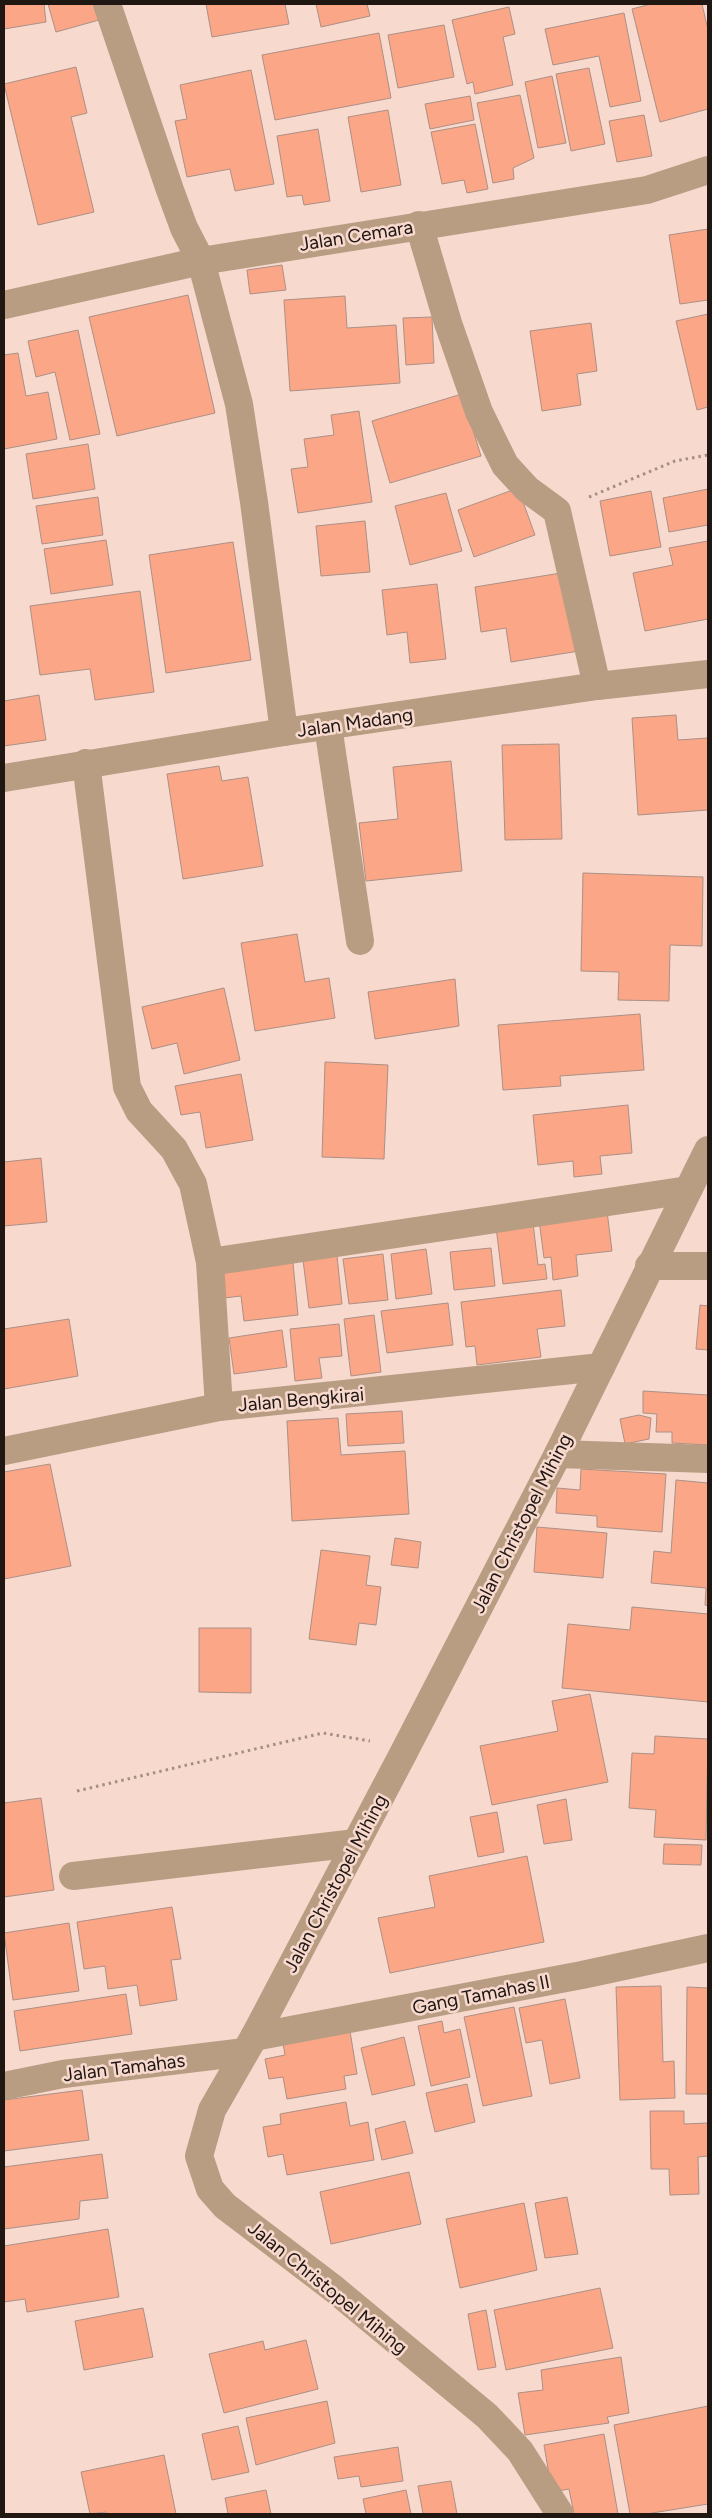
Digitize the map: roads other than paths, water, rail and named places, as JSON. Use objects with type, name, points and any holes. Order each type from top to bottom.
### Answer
[{"type":"street","points":[[107,4],[170,190],[201,261],[239,404],[254,502],[284,732]]},
{"type":"street","name":"Jalan Cemara","points":[[4,305],[201,261],[647,190],[708,170]]},
{"type":"street","points":[[419,225],[448,323],[479,412],[505,464],[527,489],[558,511],[597,686]]},
{"type":"street","name":"Jalan Madang","points":[[4,778],[86,763],[284,732],[597,686],[708,674]]},
{"type":"street","points":[[328,726],[360,940]]},
{"type":"street","points":[[86,763],[127,1087],[138,1111],[174,1149],[193,1184],[210,1262],[219,1407]]},
{"type":"street","name":"Jalan Christopel Mihing","points":[[560,2514],[520,2451],[487,2416],[334,2289],[225,2206],[210,2189],[199,2156],[212,2110],[250,2044],[558,1454],[649,1266],[708,1150]]},
{"type":"street","points":[[210,1262],[688,1190]]},
{"type":"street","points":[[649,1266],[708,1266]]},
{"type":"street","name":"Jalan Bengkirai","points":[[4,1451],[219,1407],[601,1367]]},
{"type":"street","points":[[558,1454],[708,1459]]},
{"type":"street","points":[[73,1876],[356,1843]]},
{"type":"street","name":"Gang Tamahas II","points":[[250,2044],[708,1948]]},
{"type":"street","name":"Jalan Tamahas","points":[[4,2086],[63,2074],[250,2044]]}]
